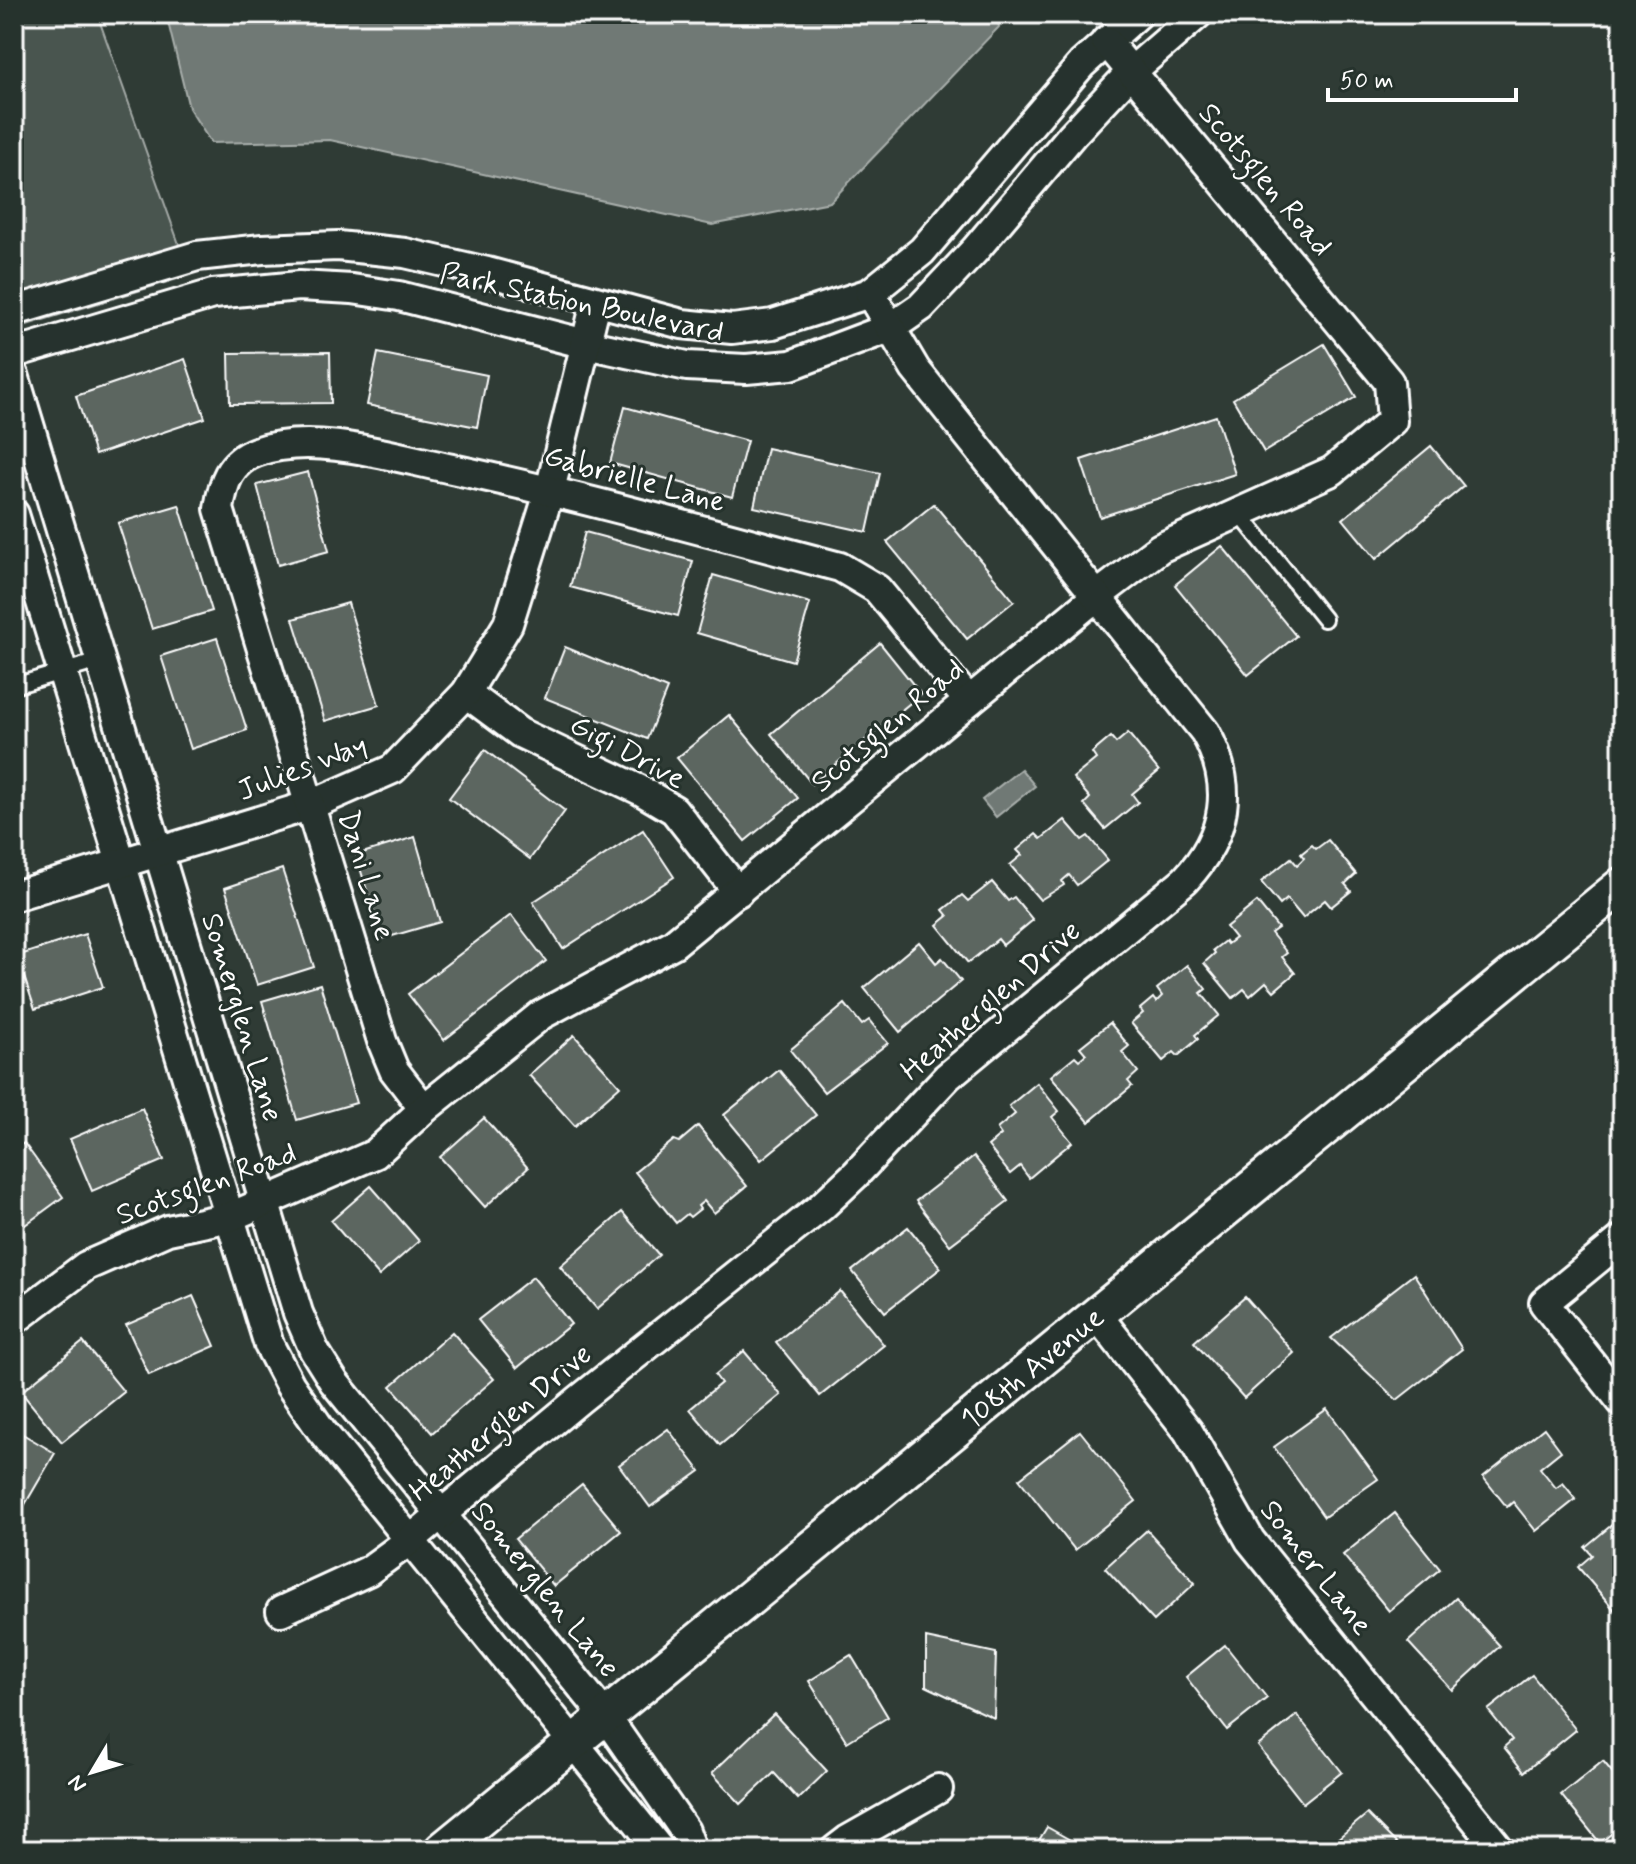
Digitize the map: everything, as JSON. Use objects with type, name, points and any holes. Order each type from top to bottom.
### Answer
[{"type":"street","name":"Park Station Boulevard","points":[[14,311],[197,256],[338,246],[405,253],[682,324],[732,329],[773,324],[870,293],[922,251],[1082,64],[1138,14]]},
{"type":"street","name":"Park Station Boulevard","points":[[14,353],[213,294],[299,286],[399,296],[586,344],[687,366],[746,369],[791,365],[892,327],[921,307],[1131,72],[1198,14]]},
{"type":"street","name":"Scotsglen Road","points":[[14,1320],[86,1266],[168,1230],[230,1217],[375,1154],[424,1109],[541,1015],[673,944],[1097,596],[1160,548],[1332,471],[1392,421],[1389,382],[1106,41]]},
{"type":"street","name":"Heatherglen Drive","points":[[281,1611],[368,1571],[409,1541],[580,1399],[821,1207],[947,1077],[1185,880],[1207,853],[1220,820],[1223,794],[1220,766],[1205,732],[915,369],[870,293]]},
{"type":"street","name":"Julies Way","points":[[14,896],[311,805],[393,769],[466,693],[508,624],[550,490],[596,302]]},
{"type":"street","name":"Somerglen Lane","points":[[14,375],[298,1313],[314,1350],[334,1382],[606,1717],[685,1831],[692,1850]]},
{"type":"street","name":"Gabrielle Lane","points":[[231,468],[254,452],[278,447],[347,445],[550,490],[840,567],[877,589],[969,701]]},
{"type":"street","name":"Dani Lane","points":[[231,468],[223,483],[219,509],[382,1041],[394,1070],[424,1109]]},
{"type":"street","points":[[14,514],[269,1345],[290,1385],[321,1430],[660,1850]]},
{"type":"street","name":"Gigi Drive","points":[[466,693],[520,733],[640,790],[674,810],[738,892]]},
{"type":"street","name":"108th Avenue","points":[[442,1850],[1622,885]]},
{"type":"street","points":[[1622,1239],[1544,1303],[1622,1402]]},
{"type":"street","name":"Somer Lane","points":[[1097,1315],[1188,1431],[1240,1528],[1500,1850]]},
{"type":"street","points":[[835,1850],[938,1789]]},
{"type":"lane","points":[[1239,513],[1324,619]]},
{"type":"lane","points":[[14,686],[99,661]]},
{"type":"shaded area","points":[[14,14],[97,14],[190,275],[14,329]]},
{"type":"shaded area","points":[[166,14],[996,14],[999,27],[830,202],[712,225],[330,140],[211,143],[189,108]]},
{"type":"shaded area","points":[[1021,769],[1035,786],[996,817],[982,800]]},
{"type":"building","points":[[1324,344],[1356,397],[1264,452],[1233,399]]},
{"type":"building","points":[[330,352],[331,403],[230,404],[229,353]]},
{"type":"building","points":[[378,353],[487,375],[477,427],[367,405]]},
{"type":"building","points":[[185,359],[205,418],[95,455],[76,396]]},
{"type":"building","points":[[625,407],[747,441],[732,497],[610,463]]},
{"type":"building","points":[[1216,416],[1235,474],[1100,517],[1081,460]]},
{"type":"building","points":[[1431,446],[1464,486],[1376,559],[1343,519]]},
{"type":"building","points":[[767,448],[880,473],[867,532],[754,507]]},
{"type":"building","points":[[308,472],[329,551],[278,565],[257,485]]},
{"type":"building","points":[[934,504],[1014,601],[967,639],[887,542]]},
{"type":"building","points":[[179,505],[212,611],[152,629],[118,523]]},
{"type":"building","points":[[585,532],[693,561],[678,616],[570,587]]},
{"type":"building","points":[[1222,546],[1296,636],[1248,675],[1175,585]]},
{"type":"building","points":[[713,575],[810,603],[793,661],[697,633]]},
{"type":"building","points":[[348,603],[379,705],[325,721],[293,619]]},
{"type":"building","points":[[217,638],[247,730],[191,749],[161,656]]},
{"type":"building","points":[[880,643],[921,694],[812,784],[771,734]]},
{"type":"building","points":[[565,647],[667,689],[647,739],[545,698]]},
{"type":"building","points":[[729,715],[798,798],[745,841],[677,758]]},
{"type":"building","points":[[1128,733],[1159,771],[1132,794],[1138,802],[1105,829],[1084,804],[1090,798],[1073,778],[1096,759],[1092,753],[1111,737],[1116,743]]},
{"type":"building","points":[[485,750],[565,811],[530,859],[449,798]]},
{"type":"building","points":[[1065,820],[1082,840],[1088,836],[1108,860],[1077,885],[1069,875],[1062,881],[1064,885],[1040,900],[1010,865],[1022,855],[1017,850],[1036,834],[1041,839]]},
{"type":"building","points":[[643,830],[674,877],[563,949],[533,902]]},
{"type":"building","points":[[415,837],[440,922],[382,939],[356,855]]},
{"type":"building","points":[[1328,840],[1356,874],[1345,884],[1351,891],[1331,907],[1325,900],[1303,918],[1287,899],[1280,905],[1261,882],[1291,858],[1297,865],[1304,858],[1301,854],[1312,845],[1316,849]]},
{"type":"building","points":[[282,869],[314,967],[257,985],[225,888]]},
{"type":"building","points":[[992,882],[1008,901],[1014,897],[1033,920],[1003,945],[998,939],[968,963],[937,925],[948,916],[943,910],[962,895],[968,901]]},
{"type":"building","points":[[1257,902],[1278,928],[1271,933],[1287,953],[1282,957],[1295,973],[1274,991],[1266,982],[1250,996],[1244,989],[1233,998],[1204,963],[1215,953],[1213,950],[1235,938],[1226,927]]},
{"type":"building","points":[[511,915],[546,961],[444,1040],[408,994]]},
{"type":"building","points":[[85,934],[103,987],[35,1009],[17,956]]},
{"type":"building","points":[[919,942],[936,963],[942,958],[961,981],[900,1032],[864,988]]},
{"type":"building","points":[[1187,965],[1206,989],[1201,993],[1219,1015],[1195,1035],[1198,1039],[1178,1056],[1174,1052],[1163,1061],[1131,1023],[1143,1013],[1140,1009],[1153,998],[1156,1002],[1162,996],[1157,989]]},
{"type":"building","points":[[320,984],[356,1103],[297,1120],[262,1001]]},
{"type":"building","points":[[845,1004],[862,1025],[869,1020],[888,1043],[824,1092],[790,1050]]},
{"type":"building","points":[[1110,1023],[1129,1046],[1122,1052],[1138,1072],[1128,1081],[1132,1086],[1089,1122],[1051,1076],[1075,1056],[1079,1060],[1086,1054],[1080,1047]]},
{"type":"building","points":[[574,1035],[620,1086],[575,1126],[529,1075]]},
{"type":"building","points":[[779,1070],[816,1115],[761,1160],[724,1115]]},
{"type":"building","points":[[1037,1083],[1059,1111],[1052,1117],[1072,1142],[1029,1178],[1020,1166],[1010,1174],[988,1146],[1001,1135],[997,1129],[1015,1114],[1009,1106]]},
{"type":"building","points":[[142,1108],[164,1160],[92,1191],[70,1139]]},
{"type":"building","points":[[484,1118],[528,1168],[485,1207],[440,1157]]},
{"type":"building","points":[[698,1126],[747,1186],[714,1213],[704,1201],[690,1217],[687,1214],[676,1223],[635,1172],[674,1140],[679,1142]]},
{"type":"building","points":[[24,1143],[63,1197],[14,1233],[14,1150]]},
{"type":"building","points":[[974,1156],[1008,1201],[950,1245],[916,1201]]},
{"type":"building","points":[[371,1186],[419,1241],[379,1276],[331,1221]]},
{"type":"building","points":[[622,1212],[659,1255],[597,1309],[560,1266]]},
{"type":"building","points":[[908,1227],[941,1268],[885,1312],[852,1271]]},
{"type":"building","points":[[1414,1274],[1462,1349],[1397,1400],[1331,1338]]},
{"type":"building","points":[[533,1277],[571,1324],[517,1368],[478,1320]]},
{"type":"building","points":[[840,1291],[884,1345],[820,1396],[776,1342]]},
{"type":"building","points":[[193,1296],[215,1346],[149,1375],[126,1325]]},
{"type":"building","points":[[1245,1297],[1294,1353],[1244,1398],[1194,1342]]},
{"type":"building","points":[[452,1332],[494,1379],[432,1433],[391,1386]]},
{"type":"building","points":[[83,1342],[124,1392],[62,1442],[21,1392]]},
{"type":"building","points":[[744,1351],[781,1395],[720,1445],[690,1409],[721,1383],[715,1375]]},
{"type":"building","points":[[1327,1409],[1378,1479],[1324,1517],[1274,1447]]},
{"type":"building","points":[[1544,1428],[1561,1451],[1540,1468],[1556,1488],[1563,1483],[1576,1499],[1536,1531],[1513,1502],[1507,1507],[1483,1477]]},
{"type":"building","points":[[14,1429],[55,1453],[20,1513],[14,1513]]},
{"type":"building","points":[[668,1429],[700,1471],[650,1507],[619,1465]]},
{"type":"building","points":[[1080,1431],[1136,1501],[1075,1550],[1019,1479]]},
{"type":"building","points":[[582,1484],[621,1531],[554,1586],[515,1539]]},
{"type":"building","points":[[1395,1513],[1440,1569],[1389,1611],[1343,1555]]},
{"type":"building","points":[[1619,1519],[1622,1523],[1622,1609],[1617,1613],[1578,1567],[1592,1555],[1585,1547]]},
{"type":"building","points":[[1147,1530],[1195,1583],[1154,1621],[1105,1568]]},
{"type":"building","points":[[1456,1598],[1500,1646],[1452,1690],[1408,1642]]},
{"type":"building","points":[[926,1638],[996,1653],[994,1718],[926,1686]]},
{"type":"building","points":[[1225,1645],[1267,1698],[1227,1730],[1186,1677]]},
{"type":"building","points":[[851,1655],[888,1717],[847,1742],[809,1681]]},
{"type":"building","points":[[1532,1675],[1576,1730],[1524,1772],[1504,1747],[1512,1740],[1488,1710]]},
{"type":"building","points":[[774,1714],[827,1771],[798,1799],[774,1773],[741,1804],[712,1773]]},
{"type":"building","points":[[1297,1715],[1342,1772],[1303,1803],[1258,1746]]},
{"type":"building","points":[[1603,1761],[1622,1784],[1622,1825],[1600,1843],[1561,1795]]},
{"type":"building","points":[[1367,1814],[1403,1850],[1324,1850]]},
{"type":"building","points":[[1047,1827],[1088,1850],[1033,1850]]}]
